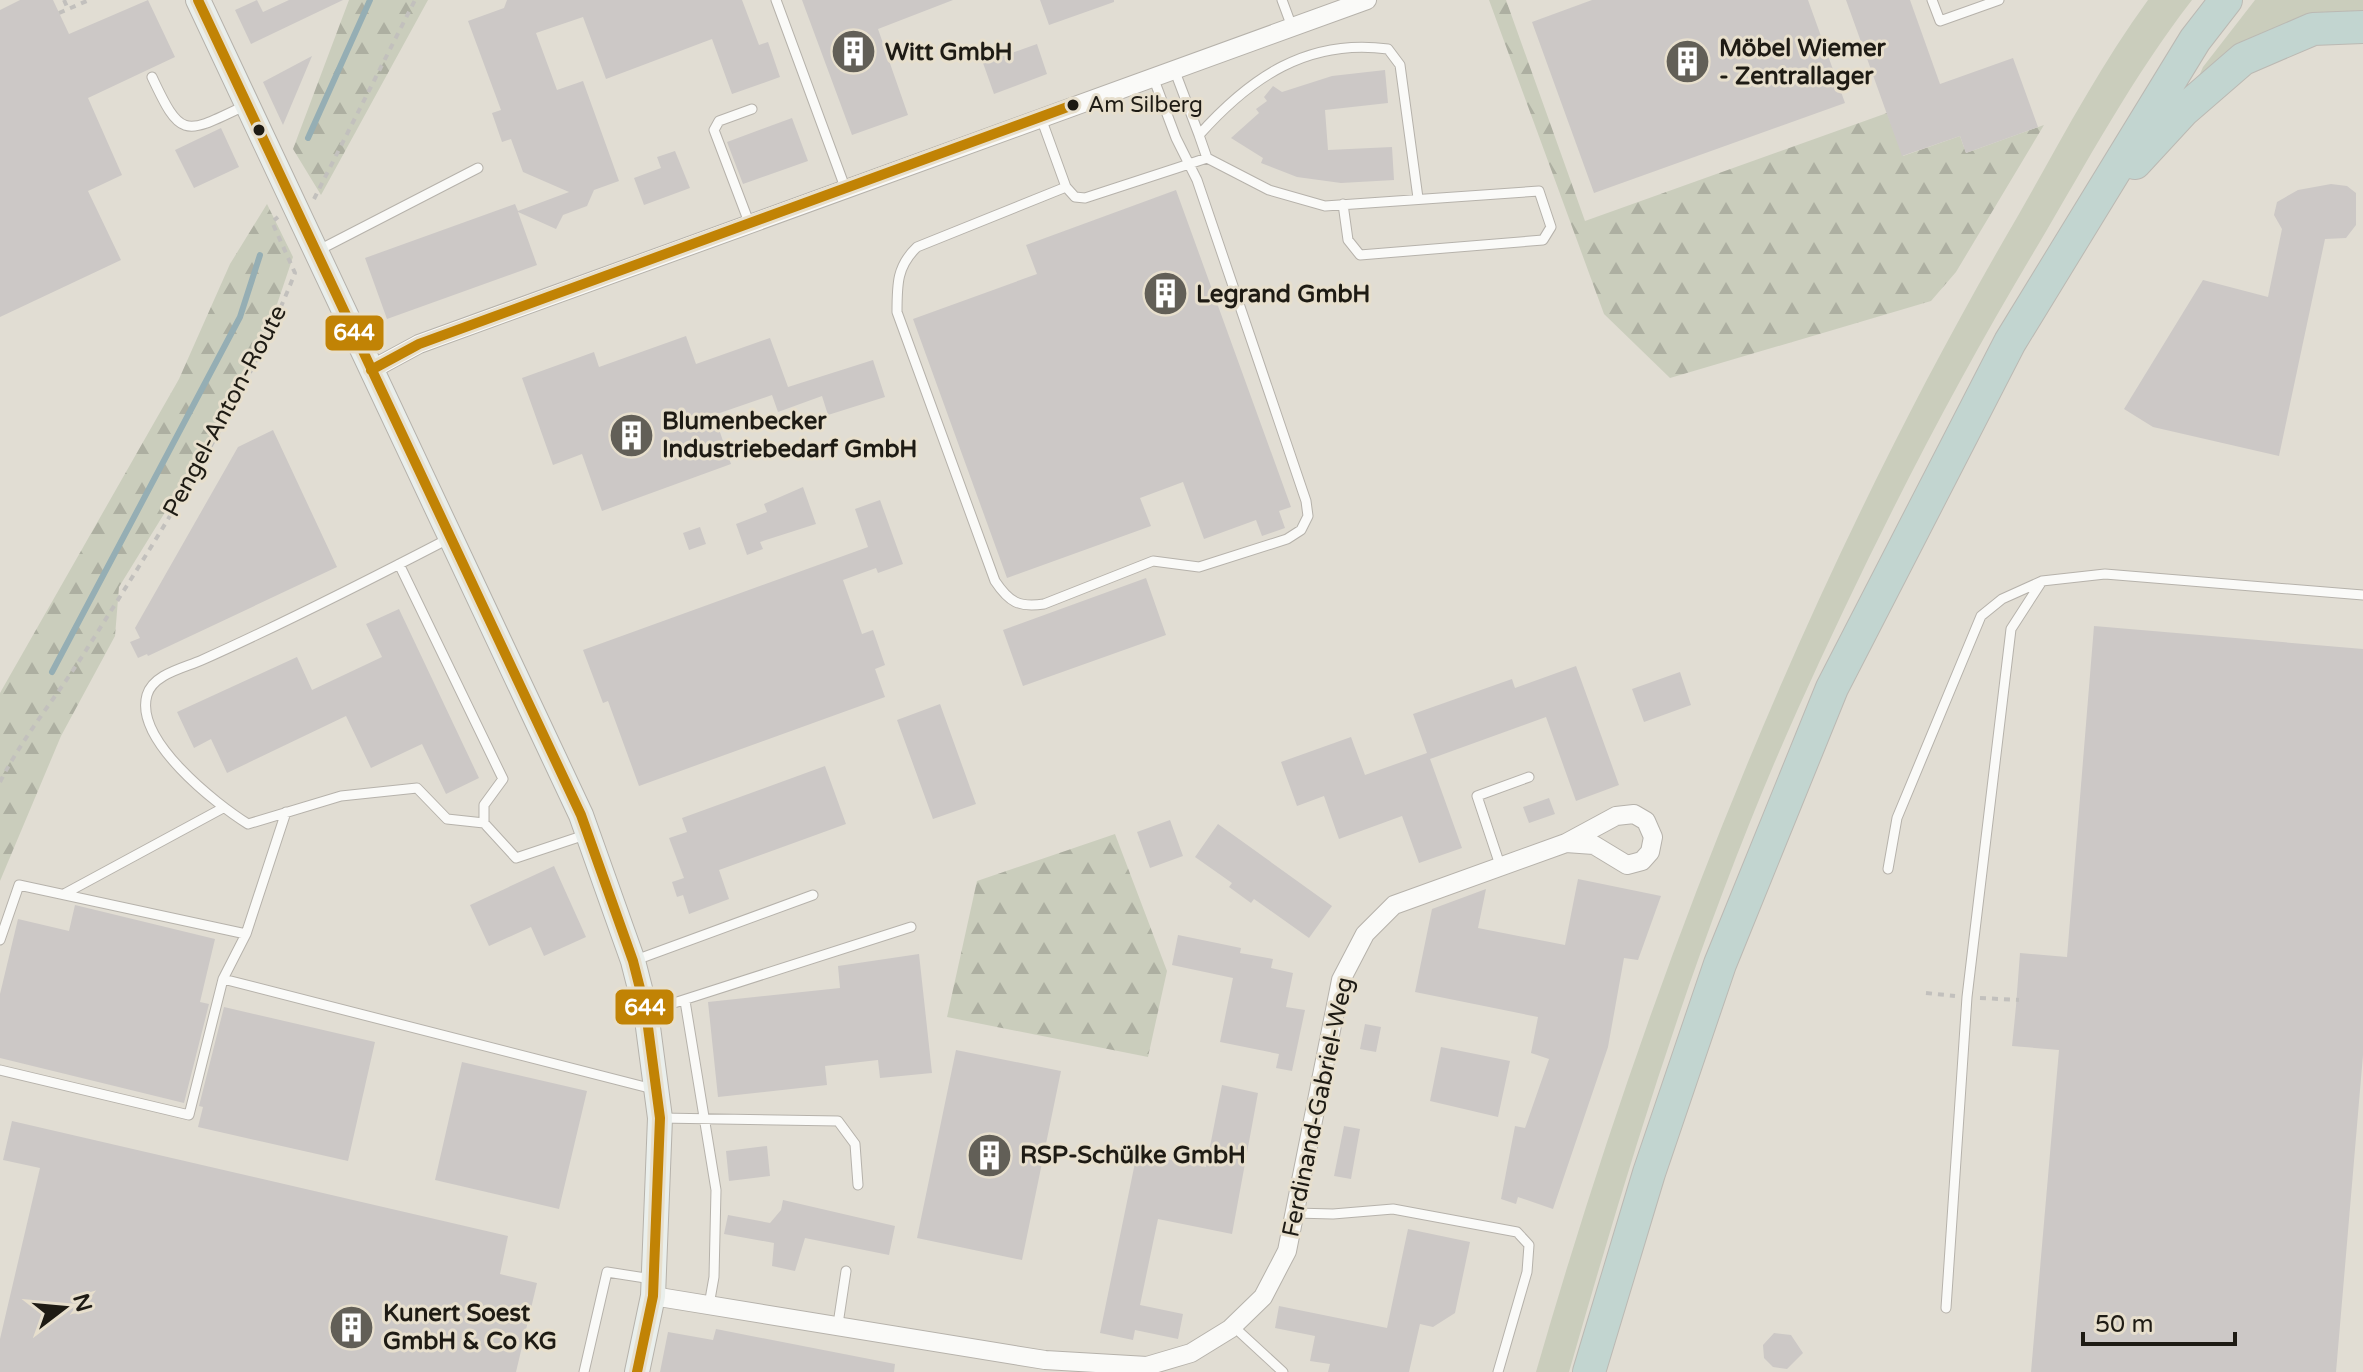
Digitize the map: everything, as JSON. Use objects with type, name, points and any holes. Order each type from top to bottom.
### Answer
[{"type":"highway","points":[[1589,1372],[1649,1173],[1720,964],[1832,688],[2003,355],[2195,40],[2226,0]]},
{"type":"highway","points":[[2086,215],[2183,111],[2243,59],[2313,29],[2363,27]]},
{"type":"street","points":[[198,0],[588,834],[633,961],[646,1012],[660,1118],[653,1288],[637,1372]]},
{"type":"street","points":[[371,370],[419,344],[1367,0]]},
{"type":"street","name":"Ferdinand-Gabriel-Weg","points":[[653,1288],[709,1305],[1045,1360],[1147,1369],[1191,1353],[1233,1326],[1263,1297],[1287,1251],[1341,980],[1365,934],[1394,905],[1566,843]]},
{"type":"lane","points":[[776,0],[846,190]]},
{"type":"lane","points":[[1282,0],[1292,27]]},
{"type":"lane","points":[[1932,0],[1940,21],[1999,0]]},
{"type":"lane","points":[[1199,135],[1257,78],[1309,55],[1367,46],[1388,49],[1400,65],[1418,198]]},
{"type":"lane","points":[[1174,69],[1207,158],[1269,190],[1325,206],[1343,204],[1418,198],[1539,191],[1551,227],[1543,240],[1360,255],[1348,240],[1343,204]]},
{"type":"lane","points":[[152,77],[171,119],[183,127],[206,126],[247,104]]},
{"type":"lane","points":[[1066,187],[917,247],[902,262],[897,286],[897,312],[995,581],[1007,600],[1025,607],[1044,604],[1153,561],[1199,567],[1287,539],[1301,530],[1308,516],[1306,501],[1197,180],[1187,164],[1153,77]]},
{"type":"lane","points":[[750,225],[714,130],[719,121],[752,109]]},
{"type":"lane","points":[[1041,118],[1066,187],[1075,197],[1085,198],[1207,158]]},
{"type":"lane","points":[[314,252],[478,168]]},
{"type":"lane","points":[[450,538],[253,638],[157,679],[147,696],[149,719],[167,751],[194,786],[248,824],[341,796],[417,788],[447,819],[484,823],[516,858],[588,834]]},
{"type":"lane","points":[[399,564],[503,779],[484,805],[484,823]]},
{"type":"lane","points":[[1888,869],[1888,850],[1897,818],[1981,616],[2002,599],[2042,581],[2105,574],[2363,595]]},
{"type":"lane","points":[[1946,1308],[1967,997],[2011,629],[2042,581]]},
{"type":"lane","points":[[1500,865],[1477,796],[1529,777]]},
{"type":"lane","points":[[63,894],[223,808]]},
{"type":"lane","points":[[0,1070],[189,1115],[223,979],[246,934],[286,812]]},
{"type":"lane","points":[[0,940],[19,885],[246,934]]},
{"type":"lane","points":[[633,961],[813,895]]},
{"type":"lane","points":[[646,1012],[911,927]]},
{"type":"lane","points":[[223,979],[656,1090]]},
{"type":"lane","points":[[685,1001],[716,1190],[714,1277],[709,1305]]},
{"type":"lane","points":[[660,1118],[838,1121],[848,1130],[855,1144],[858,1185]]},
{"type":"lane","points":[[1295,1213],[1333,1214],[1393,1209],[1517,1232],[1529,1245],[1527,1272],[1498,1372]]},
{"type":"lane","points":[[838,1324],[846,1271]]},
{"type":"lane","points":[[584,1372],[607,1272],[653,1288]]},
{"type":"lane","points":[[1233,1326],[1283,1372]]},
{"type":"path","points":[[64,0],[68,9]]},
{"type":"path","points":[[59,13],[89,0]]},
{"type":"path","name":"Pengel-Anton-Route","points":[[0,782],[24,735],[55,699],[199,468],[269,339],[295,273],[272,222],[294,204],[314,199],[415,0]]},
{"type":"green space","points":[[349,0],[428,0],[321,195],[293,149]]},
{"type":"green space","points":[[1489,0],[1506,0],[1585,221],[1887,113],[1903,156],[1960,136],[1966,153],[2044,125],[1956,272],[1931,301],[1670,378],[1604,314]]},
{"type":"green space","points":[[2148,0],[2192,0],[2130,89],[2005,302],[1941,416],[1852,592],[1797,711],[1730,872],[1671,1037],[1569,1372],[1536,1372],[1581,1222],[1684,924],[1804,633],[1870,491],[1942,351],[2080,105]]},
{"type":"green space","points":[[2255,0],[2363,0],[2363,16],[2196,83],[2203,67]]},
{"type":"green space","points":[[267,204],[293,257],[270,325],[231,405],[119,587],[115,636],[61,736],[0,881],[0,693],[179,379],[230,264]]},
{"type":"green space","points":[[1115,834],[1167,971],[1148,1057],[947,1017],[977,881]]},
{"type":"building","points":[[20,0],[53,0],[69,34],[148,0],[175,57],[88,98],[122,175],[88,191],[121,260],[0,317],[0,10]]},
{"type":"building","points":[[257,0],[263,12],[289,0],[343,0],[251,44],[235,10]]},
{"type":"building","points":[[507,0],[742,0],[759,45],[768,42],[780,77],[732,94],[712,39],[606,79],[583,17],[536,33],[557,90],[583,81],[619,181],[594,190],[587,206],[563,215],[556,229],[518,212],[537,265],[387,319],[365,258],[515,204],[518,211],[569,192],[523,172],[511,139],[502,142],[492,113],[501,110],[468,21],[504,8]]},
{"type":"building","name":"Witt GmbH","points":[[802,0],[953,0],[878,29],[908,115],[852,135]]},
{"type":"building","points":[[1040,0],[1114,0],[1114,2],[1049,25]]},
{"type":"building","name":"Möbel Wiemer - Zentrallager","points":[[1592,0],[1808,0],[1845,103],[1594,193],[1532,22]]},
{"type":"building","points":[[1846,0],[1910,0],[1940,84],[2013,58],[2038,127],[1966,153],[1960,136],[1902,156]]},
{"type":"building","points":[[1037,44],[1047,74],[994,94],[983,63]]},
{"type":"building","points":[[312,56],[283,125],[263,82]]},
{"type":"building","points":[[1385,70],[1388,103],[1325,110],[1328,150],[1392,147],[1394,180],[1341,183],[1297,177],[1261,163],[1263,158],[1231,138],[1259,113],[1256,109],[1267,101],[1264,97],[1273,86],[1282,92],[1332,76]]},
{"type":"building","points":[[792,118],[808,161],[743,184],[727,142]]},
{"type":"building","points":[[221,128],[239,167],[194,188],[175,150]]},
{"type":"building","points":[[675,151],[690,188],[644,205],[634,178],[661,168],[657,157]]},
{"type":"building","points":[[2331,184],[2347,186],[2356,193],[2356,225],[2346,238],[2325,239],[2279,456],[2153,427],[2124,409],[2203,280],[2268,297],[2282,229],[2274,215],[2277,202],[2298,190]]},
{"type":"building","points":[[1176,190],[1291,507],[1279,511],[1285,528],[1262,536],[1256,520],[1204,539],[1183,482],[1140,498],[1151,526],[1007,578],[913,319],[1037,274],[1026,245]]},
{"type":"building","name":"Blumenbecker Industriebedarf GmbH","points":[[686,336],[696,364],[770,338],[788,387],[873,360],[885,397],[828,415],[822,396],[778,412],[772,395],[714,415],[731,464],[602,511],[582,454],[553,465],[522,378],[594,352],[599,367]]},
{"type":"building","points":[[273,430],[337,567],[138,658],[130,642],[140,638],[135,628],[238,447]]},
{"type":"building","points":[[803,487],[816,524],[760,542],[763,549],[747,555],[736,524],[767,512],[764,504]]},
{"type":"building","points":[[880,500],[903,564],[878,573],[876,568],[843,580],[862,634],[873,630],[885,665],[875,669],[885,697],[639,786],[608,701],[603,703],[583,650],[868,547],[855,509]]},
{"type":"building","points":[[700,527],[706,544],[689,550],[683,533]]},
{"type":"building","points":[[1146,578],[1166,635],[1023,686],[1003,630]]},
{"type":"building","points":[[399,609],[479,778],[446,794],[422,744],[371,768],[346,716],[227,773],[211,739],[194,748],[177,712],[297,657],[312,690],[382,657],[366,624]]},
{"type":"building","points":[[2094,626],[2363,649],[2363,1055],[2336,1372],[2031,1372],[2059,1050],[2012,1046],[2020,953],[2067,957]]},
{"type":"building","points":[[1576,666],[1619,785],[1576,801],[1546,717],[1430,759],[1462,848],[1419,863],[1402,816],[1339,839],[1324,796],[1297,806],[1281,762],[1351,737],[1365,775],[1427,753],[1413,714],[1512,679],[1515,688]]},
{"type":"building","points":[[1680,672],[1691,705],[1644,722],[1632,689]]},
{"type":"building","points":[[940,704],[976,804],[933,819],[897,720]]},
{"type":"building","points":[[825,766],[846,824],[719,870],[729,899],[689,914],[683,895],[677,897],[672,882],[684,878],[669,838],[687,832],[682,818]]},
{"type":"building","points":[[1549,798],[1555,814],[1529,823],[1523,807]]},
{"type":"building","points":[[1170,820],[1183,856],[1150,868],[1137,832]]},
{"type":"building","points":[[1218,824],[1332,906],[1309,938],[1254,899],[1251,903],[1229,887],[1232,883],[1195,857]]},
{"type":"building","points":[[554,866],[586,937],[544,956],[531,927],[489,946],[470,905]]},
{"type":"building","points":[[1578,879],[1661,896],[1638,960],[1624,958],[1608,1047],[1553,1209],[1518,1197],[1516,1204],[1501,1199],[1515,1126],[1525,1128],[1549,1059],[1531,1053],[1538,1017],[1415,992],[1432,909],[1486,889],[1478,928],[1565,945]]},
{"type":"building","points":[[75,905],[215,939],[200,1002],[209,1004],[184,1103],[0,1058],[0,994],[18,919],[69,931]]},
{"type":"building","points":[[1178,935],[1241,948],[1240,953],[1273,959],[1271,968],[1293,973],[1286,1007],[1305,1010],[1292,1071],[1276,1068],[1279,1054],[1220,1042],[1233,978],[1172,965]]},
{"type":"building","points":[[919,954],[932,1073],[880,1078],[878,1060],[825,1066],[827,1085],[718,1097],[708,1002],[840,988],[838,966]]},
{"type":"building","points":[[224,1007],[375,1042],[348,1161],[198,1127],[203,1107],[199,1106]]},
{"type":"building","points":[[1365,1024],[1381,1027],[1376,1052],[1360,1049]]},
{"type":"building","points":[[1441,1047],[1510,1061],[1498,1117],[1430,1101]]},
{"type":"building","name":"RSP-Schülke GmbH","points":[[956,1050],[1061,1071],[1022,1260],[917,1238]]},
{"type":"building","points":[[462,1062],[587,1091],[559,1209],[435,1180]]},
{"type":"building","points":[[1222,1085],[1258,1093],[1232,1234],[1158,1219],[1140,1305],[1183,1314],[1178,1339],[1135,1330],[1133,1340],[1100,1333],[1137,1153],[1206,1167]]},
{"type":"building","points":[[12,1121],[508,1236],[500,1274],[537,1283],[516,1372],[0,1372],[0,1339],[40,1168],[3,1160]]},
{"type":"building","points":[[1344,1126],[1360,1129],[1351,1179],[1334,1176]]},
{"type":"building","points":[[767,1146],[770,1176],[729,1181],[726,1151]]},
{"type":"building","points":[[783,1200],[895,1226],[889,1255],[805,1238],[795,1271],[772,1266],[774,1243],[724,1234],[728,1215],[770,1223],[781,1210]]},
{"type":"building","points":[[1408,1229],[1470,1242],[1455,1313],[1433,1327],[1420,1324],[1409,1372],[1328,1372],[1330,1364],[1310,1361],[1315,1336],[1275,1328],[1279,1306],[1387,1328]]},
{"type":"building","points":[[716,1329],[895,1364],[894,1372],[660,1372],[668,1332],[713,1340]]},
{"type":"building","points":[[1774,1333],[1791,1335],[1803,1353],[1787,1369],[1773,1367],[1764,1358],[1763,1345]]},
{"type":"waterway","points":[[308,138],[370,0]]},
{"type":"waterway","points":[[52,672],[240,317],[260,255]]},
{"type":"transit line","name":"644","points":[[198,0],[581,815],[633,961],[646,1012],[660,1118],[653,1296],[637,1372]]},
{"type":"transit line","name":"644","points":[[371,370],[419,344],[1073,105]]},
{"type":"place","name":"Witt GmbH","points":[[854,52]]},
{"type":"place","name":"Möbel Wiemer - Zentrallager","points":[[1688,62]]},
{"type":"place","name":"Am Silberg","points":[[1073,105]]},
{"type":"place","name":"Legrand GmbH","points":[[1165,294]]},
{"type":"place","name":"Blumenbecker Industriebedarf GmbH","points":[[631,435]]},
{"type":"place","name":"RSP-Schülke GmbH","points":[[989,1155]]},
{"type":"place","name":"Kunert Soest GmbH & Co KG","points":[[352,1327]]}]
